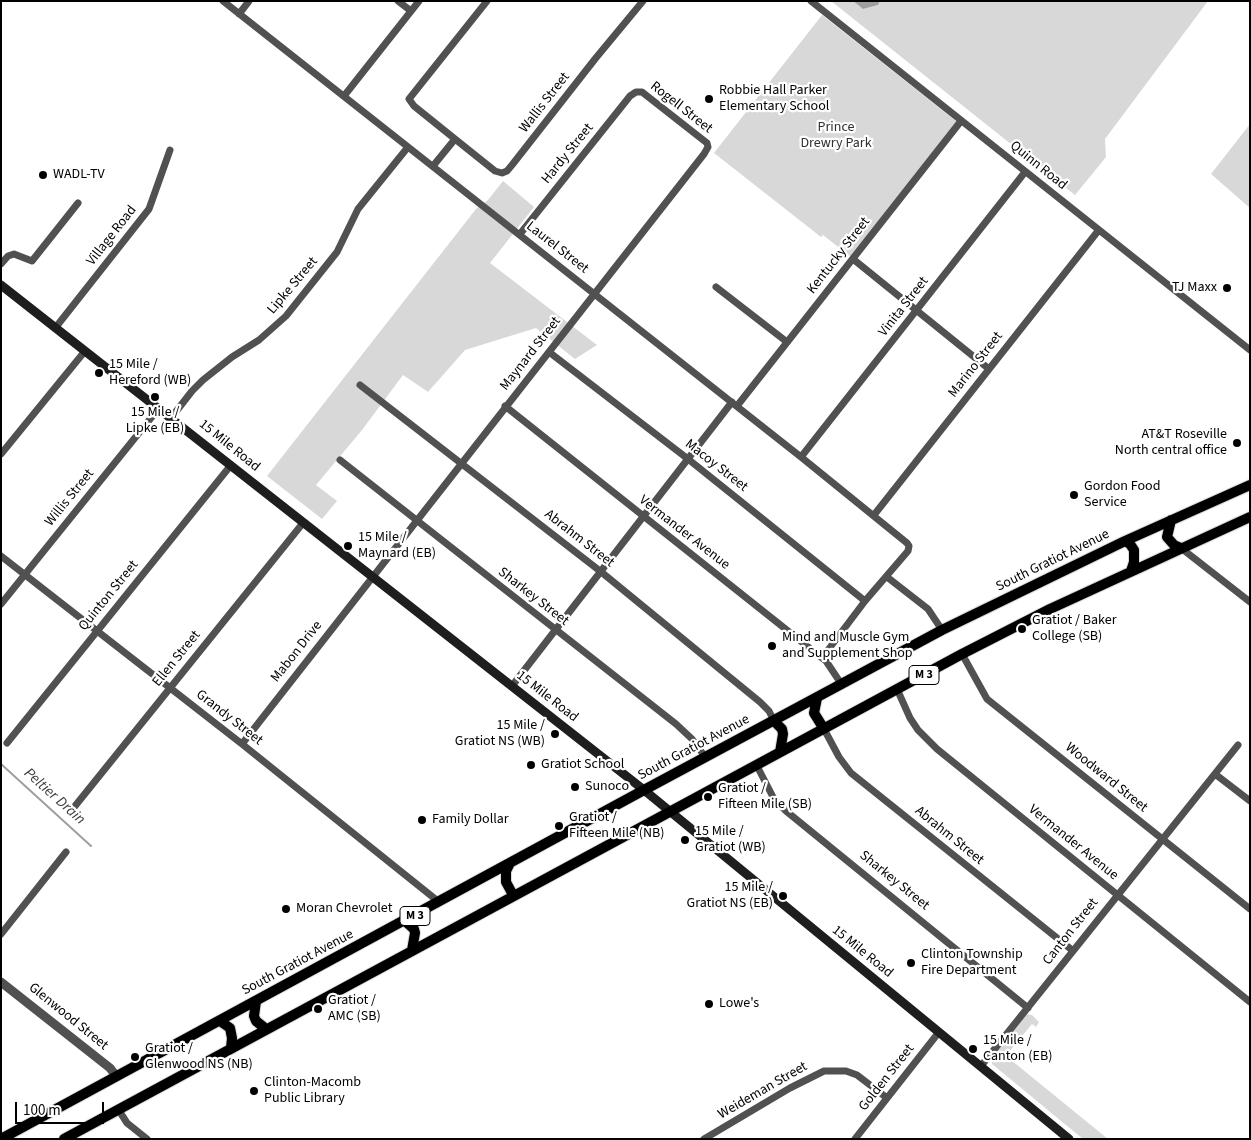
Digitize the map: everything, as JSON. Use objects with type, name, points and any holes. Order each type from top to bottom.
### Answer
[{"type":"main road","name":"15 Mile Road","points":[[1,285],[644,790],[1070,1139]]},
{"type":"main road","name":"South Gratiot Avenue","points":[[1,1139],[11,1136],[116,1076],[942,630],[1125,541],[1250,485]]},
{"type":"main road","name":"M 3","points":[[64,1139],[962,654],[1050,609],[1250,518]]},
{"type":"main road","points":[[1171,520],[1167,537],[1174,545],[1181,548]]},
{"type":"main road","points":[[1125,541],[1134,550],[1134,562],[1131,571]]},
{"type":"main road","points":[[816,698],[814,713],[824,729]]},
{"type":"main road","points":[[774,721],[782,729],[783,734],[780,752]]},
{"type":"main road","points":[[508,865],[505,876],[513,895]]},
{"type":"main road","points":[[405,921],[414,928],[412,950]]},
{"type":"main road","points":[[256,1001],[254,1016],[256,1021],[266,1030]]},
{"type":"main road","points":[[220,1021],[226,1024],[232,1032],[231,1048]]},
{"type":"street","name":"Laurel Street","points":[[223,1],[904,539],[909,546],[908,551],[886,577]]},
{"type":"street","points":[[239,14],[249,1]]},
{"type":"street","points":[[398,1],[411,11]]},
{"type":"street","points":[[344,96],[419,1]]},
{"type":"street","points":[[433,166],[455,139],[414,106],[409,99],[487,1]]},
{"type":"street","name":"Wallis Street","points":[[455,139],[495,171],[502,173],[508,171],[642,1]]},
{"type":"street","name":"Quinn Road","points":[[812,1],[1098,231],[1250,350]]},
{"type":"street","name":"Rogell Street","points":[[636,92],[642,92],[704,140],[708,147]]},
{"type":"street","name":"Hardy Street","points":[[520,234],[630,96],[636,92]]},
{"type":"street","name":"Kentucky Street","points":[[512,686],[554,629],[688,459],[787,342],[961,121]]},
{"type":"street","name":"Lipke Street","points":[[171,418],[203,380],[232,357],[259,340],[286,316],[337,252],[358,209],[408,146]]},
{"type":"street","name":"Maynard Street","points":[[372,576],[505,406],[550,352],[708,147]]},
{"type":"street","name":"Village Road","points":[[56,327],[150,209],[170,150]]},
{"type":"street","name":"Vinita Street","points":[[801,457],[1025,172]]},
{"type":"street","points":[[1,264],[8,256],[14,254],[32,260],[78,203]]},
{"type":"street","name":"Marino Street","points":[[874,515],[1098,231]]},
{"type":"street","points":[[853,259],[989,369]]},
{"type":"street","points":[[716,287],[787,342]]},
{"type":"street","points":[[1,454],[85,351]]},
{"type":"street","name":"Macoy Street","points":[[550,352],[688,459],[865,601]]},
{"type":"street","name":"Abrahm Street","points":[[360,385],[600,571],[760,702],[769,711],[774,721]]},
{"type":"street","name":"Vermander Avenue","points":[[505,406],[826,661],[842,685]]},
{"type":"street","name":"Willis Street","points":[[1,604],[159,408]]},
{"type":"street","name":"Sharkey Street","points":[[340,460],[685,732],[706,758]]},
{"type":"street","name":"Quinton Street","points":[[6,743],[231,465]]},
{"type":"street","name":"Ellen Street","points":[[71,812],[303,523]]},
{"type":"street","points":[[1181,548],[1250,602]]},
{"type":"street","name":"Grandy Street","points":[[1,556],[242,744],[439,902]]},
{"type":"street","name":"Mabon Drive","points":[[242,744],[372,576]]},
{"type":"street","points":[[822,658],[865,601],[886,577],[928,609],[942,630]]},
{"type":"street","name":"Woodward Street","points":[[962,654],[987,699],[1250,909]]},
{"type":"street","name":"Vermander Avenue","points":[[897,689],[910,718],[918,730],[937,749],[1250,1002]]},
{"type":"street","name":"Abrahm Street","points":[[824,729],[839,758],[851,773],[1072,950]]},
{"type":"street","name":"Canton Street","points":[[981,1066],[1238,745]]},
{"type":"street","name":"Sharkey Street","points":[[756,764],[774,799],[786,811],[1028,1008]]},
{"type":"street","points":[[1215,774],[1250,801]]},
{"type":"street","points":[[1,934],[66,852]]},
{"type":"street","name":"Glenwood Street","points":[[1,982],[110,1068],[116,1076]]},
{"type":"street","name":"Golden Street","points":[[855,1139],[938,1032]]},
{"type":"street","name":"Weideman Street","points":[[704,1139],[790,1088],[824,1071],[846,1072],[857,1076],[887,1098]]},
{"type":"street","points":[[118,1109],[127,1123],[147,1139]]},
{"type":"green space","points":[[831,1],[853,1],[863,9],[878,5],[880,1],[1208,1],[1105,139],[1106,157],[1075,195]]},
{"type":"green space","name":"Prince Drewry Park","points":[[822,15],[957,122],[851,257],[823,235],[821,237],[714,153]]},
{"type":"green space","points":[[1250,124],[1250,208],[1211,174]]},
{"type":"green space","points":[[503,181],[534,207],[490,263],[597,345],[575,359],[536,328],[465,350],[428,392],[403,375],[362,430],[316,485],[337,501],[322,519],[267,476],[476,209],[488,200]]},
{"type":"green space","points":[[1026,1014],[1032,1015],[1039,1022],[1036,1027],[1032,1024],[1008,1053],[1013,1057],[1011,1060],[1108,1139],[1083,1139],[992,1064],[992,1056]]},
{"type":"shaded area","points":[[853,1],[880,1],[878,5],[863,9]]},
{"type":"waterway","name":"Peltier Drain","points":[[1,764],[91,846]]},
{"type":"place","name":"Robbie Hall Parker Elementary School","points":[[709,99]]},
{"type":"place","name":"WADL-TV","points":[[43,175]]},
{"type":"place","name":"TJ Maxx","points":[[1227,288]]},
{"type":"place","name":"15 Mile / Hereford (WB)","points":[[99,373]]},
{"type":"place","name":"15 Mile / Lipke (EB)","points":[[155,397]]},
{"type":"place","name":"AT&T Roseville North central office","points":[[1237,443]]},
{"type":"place","name":"Gordon Food Service","points":[[1074,495]]},
{"type":"place","name":"15 Mile / Maynard (EB)","points":[[348,546]]},
{"type":"place","name":"Gratiot / Baker College (SB)","points":[[1022,629]]},
{"type":"place","name":"Mind and Muscle Gym and Supplement Shop","points":[[772,646]]},
{"type":"place","name":"15 Mile / Gratiot NS (WB)","points":[[555,734]]},
{"type":"place","name":"Gratiot School","points":[[531,765]]},
{"type":"place","name":"Sunoco","points":[[575,787]]},
{"type":"place","name":"Gratiot / Fifteen Mile (SB)","points":[[708,797]]},
{"type":"place","name":"Family Dollar","points":[[422,820]]},
{"type":"place","name":"Gratiot / Fifteen Mile (NB)","points":[[559,826]]},
{"type":"place","name":"15 Mile / Gratiot (WB)","points":[[685,840]]},
{"type":"place","name":"15 Mile / Gratiot NS (EB)","points":[[783,896]]},
{"type":"place","name":"Moran Chevrolet","points":[[286,909]]},
{"type":"place","name":"Clinton Township Fire Department","points":[[911,963]]},
{"type":"place","name":"Lowe's","points":[[709,1004]]},
{"type":"place","name":"Gratiot / AMC (SB)","points":[[318,1009]]},
{"type":"place","name":"15 Mile / Canton (EB)","points":[[973,1049]]},
{"type":"place","name":"Gratiot / Glenwood NS (NB)","points":[[135,1057]]},
{"type":"place","name":"Clinton-Macomb Public Library","points":[[254,1091]]}]
